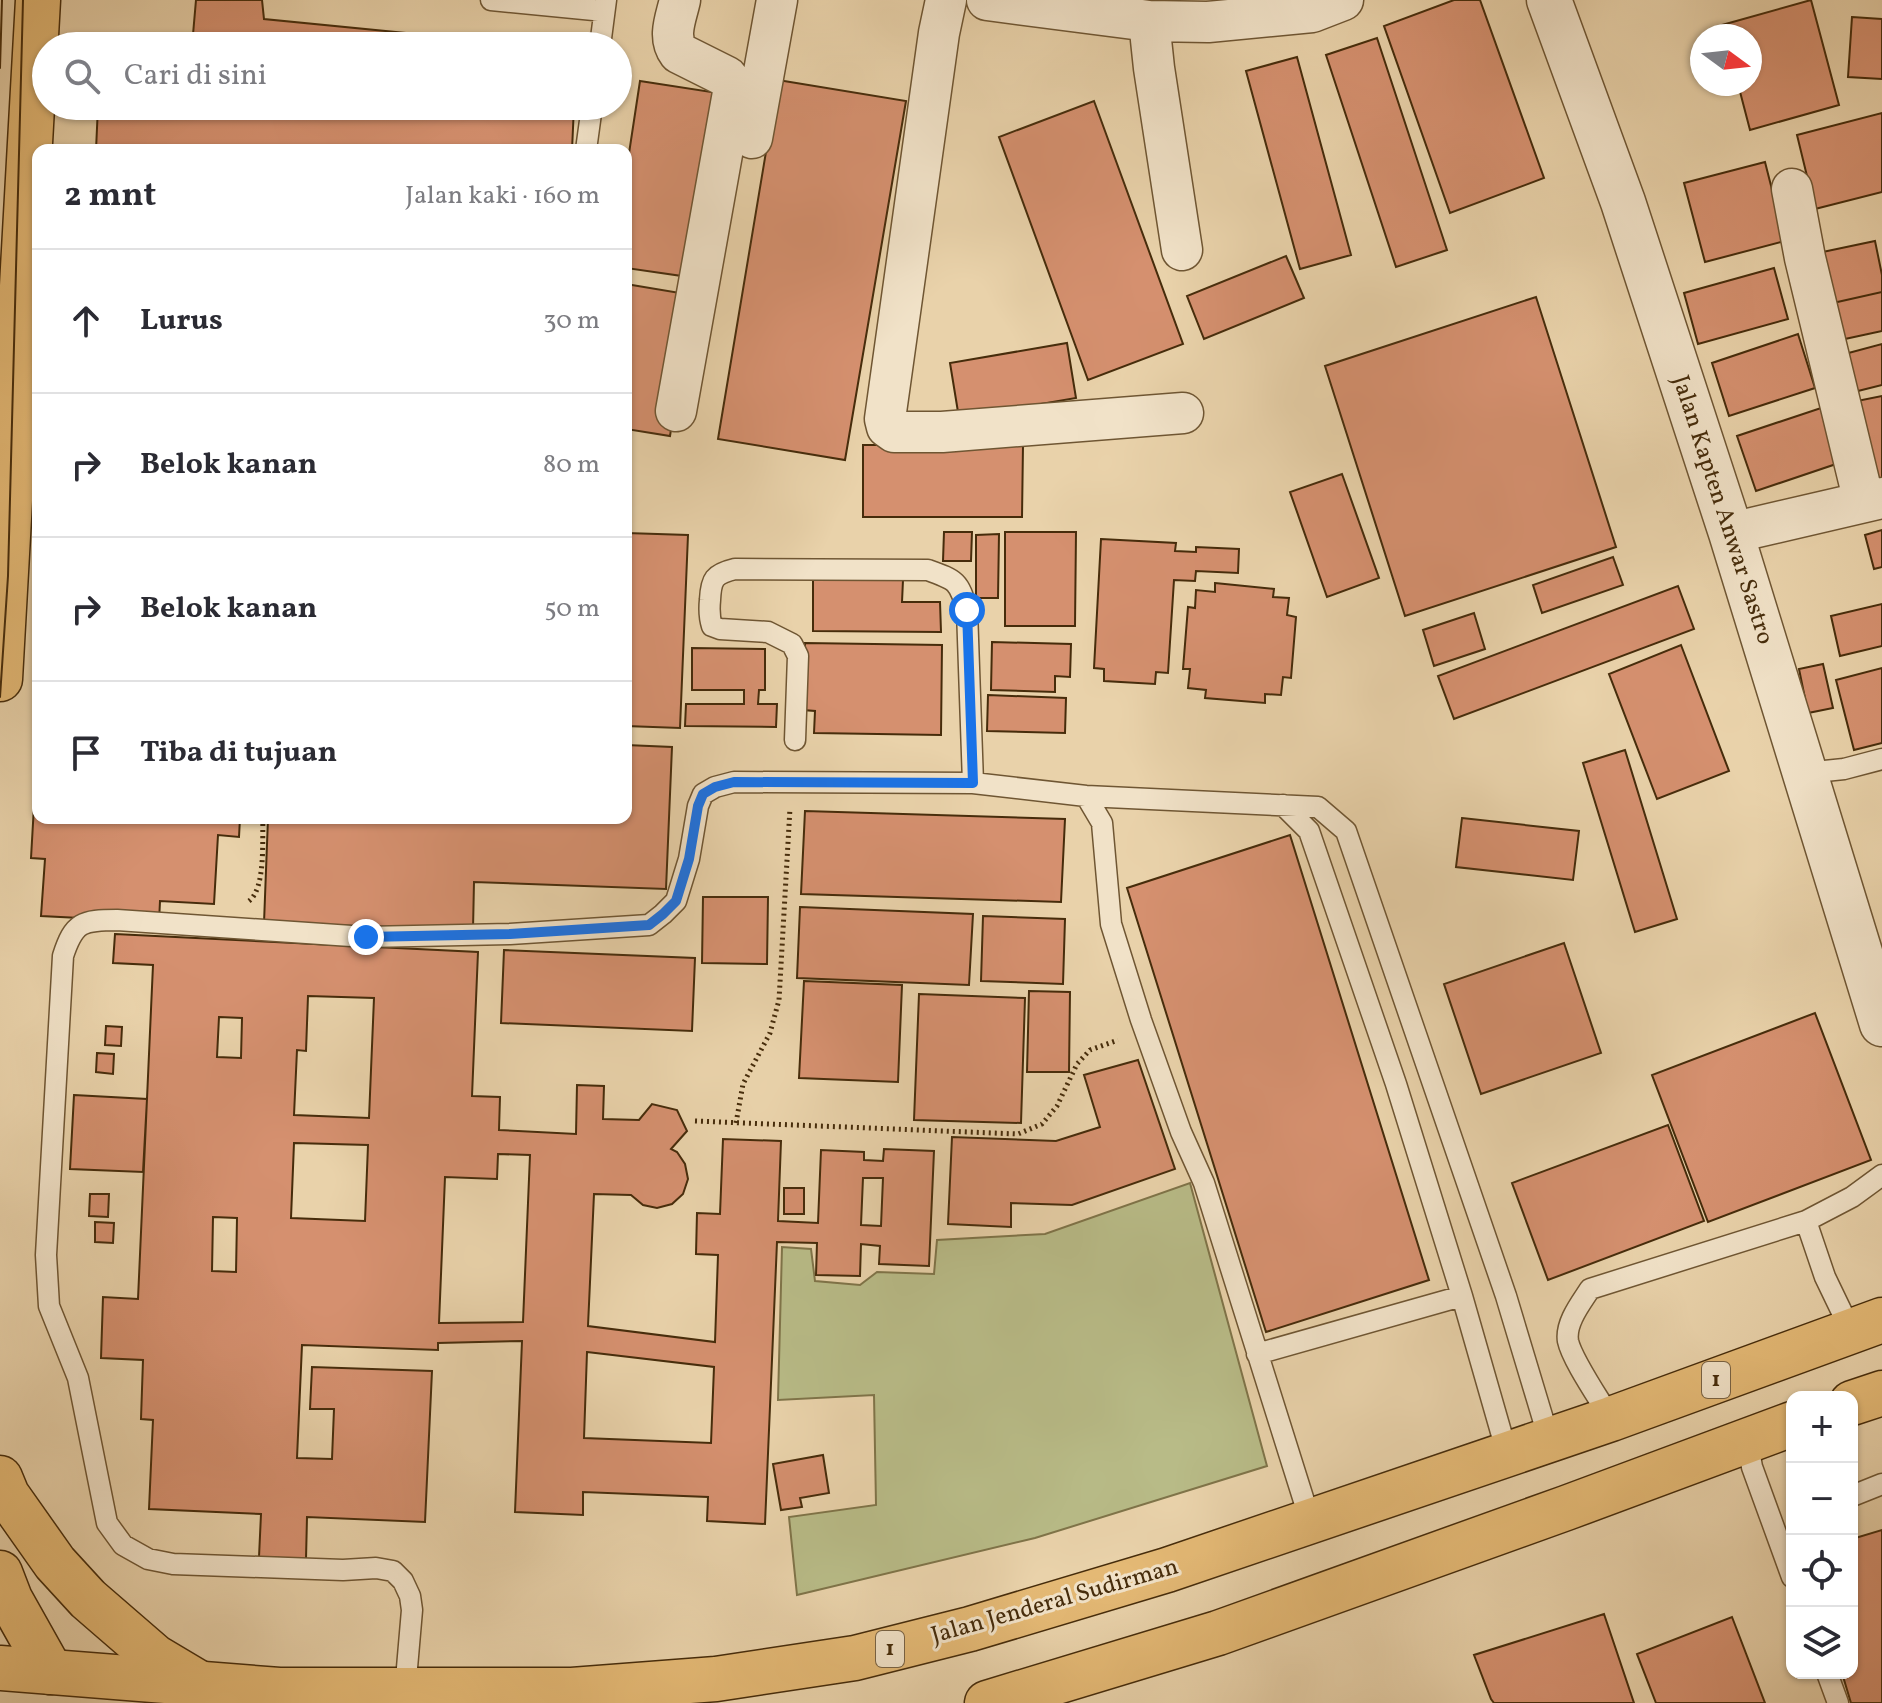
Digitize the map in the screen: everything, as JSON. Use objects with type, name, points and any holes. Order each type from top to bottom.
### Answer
[{"type":"main road","points":[[37,32],[38,0]]},
{"type":"main road","points":[[34,144],[35,120]]},
{"type":"main road","points":[[0,679],[24,484],[32,207]]},
{"type":"main road","name":"Jalan Jenderal Sudirman","points":[[0,1668],[57,1688],[202,1685],[279,1690],[572,1690],[716,1679],[855,1658],[970,1629],[1153,1575],[1611,1419],[1866,1326]]},
{"type":"main road","points":[[987,1703],[1218,1633],[1786,1426]]},
{"type":"main road","points":[[0,1478],[7,1495],[55,1563],[88,1599],[155,1657],[202,1685]]},
{"type":"main road","points":[[0,1573],[10,1599],[57,1688]]},
{"type":"street","points":[[676,411],[734,87],[727,77],[679,53],[674,46],[672,36],[680,0]]},
{"type":"street","points":[[717,335],[777,0]]},
{"type":"street","points":[[946,0],[885,419],[887,427],[894,432],[942,432],[1183,413]]},
{"type":"street","points":[[987,0],[1077,6],[1149,21],[1208,22],[1312,12],[1343,0]]},
{"type":"street","name":"Jalan Kapten Anwar Sastro","points":[[1549,0],[1623,202],[1731,533],[1882,1024]]},
{"type":"street","points":[[1149,21],[1182,250]]},
{"type":"street","points":[[1731,533],[1873,500],[1805,258],[1792,189]]},
{"type":"lane","points":[[491,0],[605,5],[602,32]]},
{"type":"lane","points":[[587,144],[590,120]]},
{"type":"lane","points":[[795,740],[798,656],[792,644],[768,632],[712,626],[709,617],[711,582],[720,572],[735,569],[928,570],[948,577],[961,588],[967,610],[973,783]]},
{"type":"lane","points":[[1805,773],[1844,769],[1882,759]]},
{"type":"lane","points":[[405,1691],[412,1610],[403,1581],[393,1571],[376,1568],[343,1570],[173,1564],[148,1559],[123,1545],[107,1523],[78,1378],[49,1306],[46,1255],[63,956],[69,936],[79,925],[94,920],[366,937],[510,934],[649,925],[676,901],[703,794],[734,782],[973,783],[1086,796],[1318,807],[1346,831],[1506,1296],[1549,1439]]},
{"type":"lane","points":[[1086,796],[1102,823],[1111,924],[1181,1132],[1204,1183],[1310,1520]]},
{"type":"lane","points":[[1283,805],[1309,831],[1396,1084],[1507,1453]]},
{"type":"lane","points":[[1611,1419],[1567,1339],[1571,1321],[1590,1289],[1806,1221],[1852,1197],[1882,1175]]},
{"type":"lane","points":[[1806,1221],[1825,1277],[1866,1326]]},
{"type":"lane","points":[[1257,1354],[1462,1296]]},
{"type":"lane","points":[[1747,1439],[1752,1467],[1784,1523]]},
{"type":"lane","points":[[1858,1494],[1882,1484]]},
{"type":"lane","points":[[1829,1679],[1838,1703]]},
{"type":"path","points":[[736,1123],[743,1084],[770,1033],[779,1000],[792,782]]},
{"type":"path","points":[[198,925],[209,916],[241,907],[254,898],[260,883],[263,824]]},
{"type":"path","points":[[695,1121],[1018,1134],[1042,1124],[1057,1106],[1077,1064],[1090,1050],[1126,1037]]},
{"type":"green space","points":[[1190,1183],[1267,1466],[1035,1538],[797,1595],[789,1517],[876,1505],[874,1395],[778,1400],[782,1247],[811,1249],[815,1281],[860,1285],[877,1272],[934,1274],[937,1240],[1045,1234]]},
{"type":"building","points":[[196,0],[262,0],[264,19],[396,32],[193,32]]},
{"type":"building","points":[[1454,0],[1480,0],[1544,178],[1450,213],[1384,26]]},
{"type":"building","points":[[1811,0],[1839,105],[1750,130],[1741,96],[1762,96],[1762,24],[1726,24]]},
{"type":"building","points":[[1852,17],[1882,19],[1882,79],[1848,77]]},
{"type":"building","points":[[1377,38],[1447,250],[1396,267],[1326,55]]},
{"type":"building","points":[[1297,57],[1351,255],[1300,269],[1246,71]]},
{"type":"building","points":[[778,80],[906,101],[845,460],[718,439]]},
{"type":"building","points":[[640,81],[718,93],[689,277],[632,269],[630,144]]},
{"type":"building","points":[[1094,101],[1183,344],[1088,380],[999,137]]},
{"type":"building","points":[[1882,113],[1882,192],[1815,209],[1797,135]]},
{"type":"building","points":[[97,120],[573,120],[572,144],[96,144]]},
{"type":"building","points":[[1765,162],[1785,241],[1705,262],[1684,183]]},
{"type":"building","points":[[1875,241],[1882,292],[1824,305],[1813,254]]},
{"type":"building","points":[[1286,256],[1304,298],[1204,339],[1187,296]]},
{"type":"building","points":[[1774,268],[1788,319],[1698,344],[1684,293]]},
{"type":"building","points":[[632,285],[692,295],[670,436],[632,430]]},
{"type":"building","points":[[1882,292],[1882,331],[1831,342],[1824,305]]},
{"type":"building","points":[[1536,297],[1616,547],[1405,616],[1325,366]]},
{"type":"building","points":[[1798,334],[1815,388],[1729,416],[1712,363]]},
{"type":"building","points":[[1067,343],[1076,398],[959,418],[950,363]]},
{"type":"building","points":[[1882,344],[1882,385],[1850,393],[1841,355]]},
{"type":"building","points":[[1882,396],[1882,482],[1875,484],[1857,401]]},
{"type":"building","points":[[1821,408],[1839,463],[1756,491],[1737,436]]},
{"type":"building","points":[[863,445],[1023,445],[1022,517],[863,517]]},
{"type":"building","points":[[1342,474],[1379,578],[1327,597],[1290,492]]},
{"type":"building","points":[[1882,530],[1882,567],[1874,569],[1865,535]]},
{"type":"building","points":[[944,532],[972,532],[971,561],[943,561]]},
{"type":"building","points":[[1005,532],[1076,532],[1075,626],[1005,626]]},
{"type":"building","points":[[632,533],[688,535],[680,728],[632,726]]},
{"type":"building","points":[[999,534],[998,598],[976,598],[976,535]]},
{"type":"building","points":[[1101,539],[1176,543],[1175,551],[1196,552],[1196,547],[1239,549],[1238,573],[1196,571],[1195,581],[1174,580],[1168,673],[1156,672],[1155,684],[1104,681],[1104,669],[1094,668]]},
{"type":"building","points":[[1613,557],[1623,585],[1542,613],[1533,585]]},
{"type":"building","points":[[813,580],[903,580],[902,602],[940,602],[941,632],[813,631]]},
{"type":"building","points":[[1215,583],[1274,589],[1273,597],[1289,598],[1287,615],[1296,617],[1291,678],[1283,677],[1281,695],[1265,694],[1265,703],[1205,698],[1206,690],[1188,688],[1190,669],[1183,669],[1188,607],[1195,608],[1196,590],[1215,592]]},
{"type":"building","points":[[1678,586],[1694,629],[1454,719],[1438,676]]},
{"type":"building","points":[[1882,604],[1882,646],[1840,656],[1831,616]]},
{"type":"building","points":[[1474,613],[1485,649],[1434,666],[1423,630]]},
{"type":"building","points":[[992,642],[1071,644],[1070,677],[1055,676],[1055,692],[991,690]]},
{"type":"building","points":[[805,643],[942,645],[941,735],[814,733],[815,711],[803,710]]},
{"type":"building","points":[[1681,645],[1729,771],[1657,799],[1609,674]]},
{"type":"building","points":[[692,648],[765,649],[765,690],[759,690],[758,704],[777,704],[776,727],[685,726],[686,704],[744,704],[744,690],[692,690]]},
{"type":"building","points":[[1823,664],[1833,708],[1808,713],[1799,669]]},
{"type":"building","points":[[1882,668],[1882,743],[1854,750],[1836,680]]},
{"type":"building","points":[[988,695],[1066,698],[1065,733],[987,731]]},
{"type":"building","points":[[632,745],[672,747],[666,889],[474,882],[473,930],[264,923],[268,824],[632,824]]},
{"type":"building","points":[[1625,750],[1677,919],[1635,932],[1583,763]]},
{"type":"building","points":[[805,811],[1065,819],[1061,902],[801,894]]},
{"type":"building","points":[[1462,818],[1579,831],[1573,880],[1456,867]]},
{"type":"building","points":[[33,824],[240,824],[239,837],[218,835],[214,904],[160,901],[159,922],[41,916],[45,859],[31,858]]},
{"type":"building","points":[[1290,835],[1429,1280],[1266,1332],[1127,888]]},
{"type":"building","points":[[703,897],[768,897],[767,964],[702,963]]},
{"type":"building","points":[[800,907],[973,914],[969,985],[797,978]]},
{"type":"building","points":[[983,916],[1065,919],[1063,984],[981,981]]},
{"type":"building","points":[[115,934],[478,952],[472,1096],[500,1097],[499,1130],[576,1134],[577,1085],[604,1086],[603,1119],[639,1120],[652,1104],[677,1110],[687,1131],[671,1149],[685,1164],[688,1179],[683,1194],[672,1204],[657,1208],[643,1205],[631,1195],[594,1194],[588,1326],[715,1342],[718,1255],[696,1254],[697,1213],[720,1214],[723,1139],[781,1141],[778,1221],[818,1223],[821,1150],[864,1152],[864,1160],[883,1161],[884,1149],[934,1151],[929,1266],[879,1264],[880,1246],[861,1244],[860,1276],[816,1275],[817,1243],[777,1242],[765,1524],[707,1521],[708,1497],[583,1492],[583,1515],[515,1512],[522,1341],[438,1343],[438,1350],[302,1345],[297,1458],[332,1459],[334,1409],[310,1409],[312,1367],[432,1371],[425,1522],[307,1517],[306,1559],[259,1557],[261,1514],[149,1509],[153,1420],[141,1419],[143,1360],[101,1358],[103,1297],[138,1299],[153,965],[113,963]],"holes":[[[308,996],[374,998],[369,1118],[294,1115],[297,1050],[306,1051]],[[219,1017],[242,1018],[241,1058],[217,1057]],[[294,1143],[368,1145],[365,1221],[291,1218]],[[498,1154],[530,1155],[523,1322],[439,1323],[445,1177],[497,1179]],[[863,1178],[883,1178],[881,1226],[861,1225]],[[213,1217],[237,1218],[236,1272],[212,1271]],[[587,1352],[714,1367],[711,1443],[584,1438]]]},
{"type":"building","points":[[1564,943],[1601,1053],[1481,1094],[1444,984]]},
{"type":"building","points":[[504,950],[695,958],[692,1031],[501,1023]]},
{"type":"building","points":[[804,981],[902,985],[898,1082],[799,1078]]},
{"type":"building","points":[[1029,991],[1070,992],[1069,1072],[1027,1072]]},
{"type":"building","points":[[919,994],[1025,998],[1021,1123],[914,1120]]},
{"type":"building","points":[[1815,1013],[1871,1160],[1708,1222],[1652,1075]]},
{"type":"building","points":[[106,1026],[122,1027],[121,1046],[105,1045]]},
{"type":"building","points":[[97,1053],[114,1054],[113,1074],[96,1072]]},
{"type":"building","points":[[1138,1060],[1175,1169],[1072,1205],[1011,1203],[1011,1227],[948,1224],[952,1137],[1056,1141],[1100,1127],[1084,1075]]},
{"type":"building","points":[[74,1095],[147,1099],[143,1172],[70,1169]]},
{"type":"building","points":[[1668,1125],[1704,1221],[1548,1280],[1512,1183]]},
{"type":"building","points":[[784,1188],[804,1188],[804,1214],[784,1214]]},
{"type":"building","points":[[90,1194],[109,1194],[108,1217],[89,1216]]},
{"type":"building","points":[[95,1222],[114,1223],[113,1243],[95,1242]]},
{"type":"building","points":[[823,1455],[829,1493],[800,1498],[802,1507],[781,1510],[773,1464]]},
{"type":"building","points":[[1882,1530],[1882,1703],[1851,1703],[1844,1679],[1858,1679],[1858,1537]]},
{"type":"building","points":[[1604,1614],[1634,1703],[1494,1703],[1474,1655]]},
{"type":"building","points":[[1732,1617],[1765,1703],[1656,1703],[1637,1654]]},
{"type":"tram line","points":[[0,68],[2,0]]},
{"type":"tram line","points":[[0,697],[8,576],[23,0]]},
{"type":"route","points":[[366,937],[510,934],[649,925],[676,901],[703,794],[734,782],[973,783],[967,610]]}]
